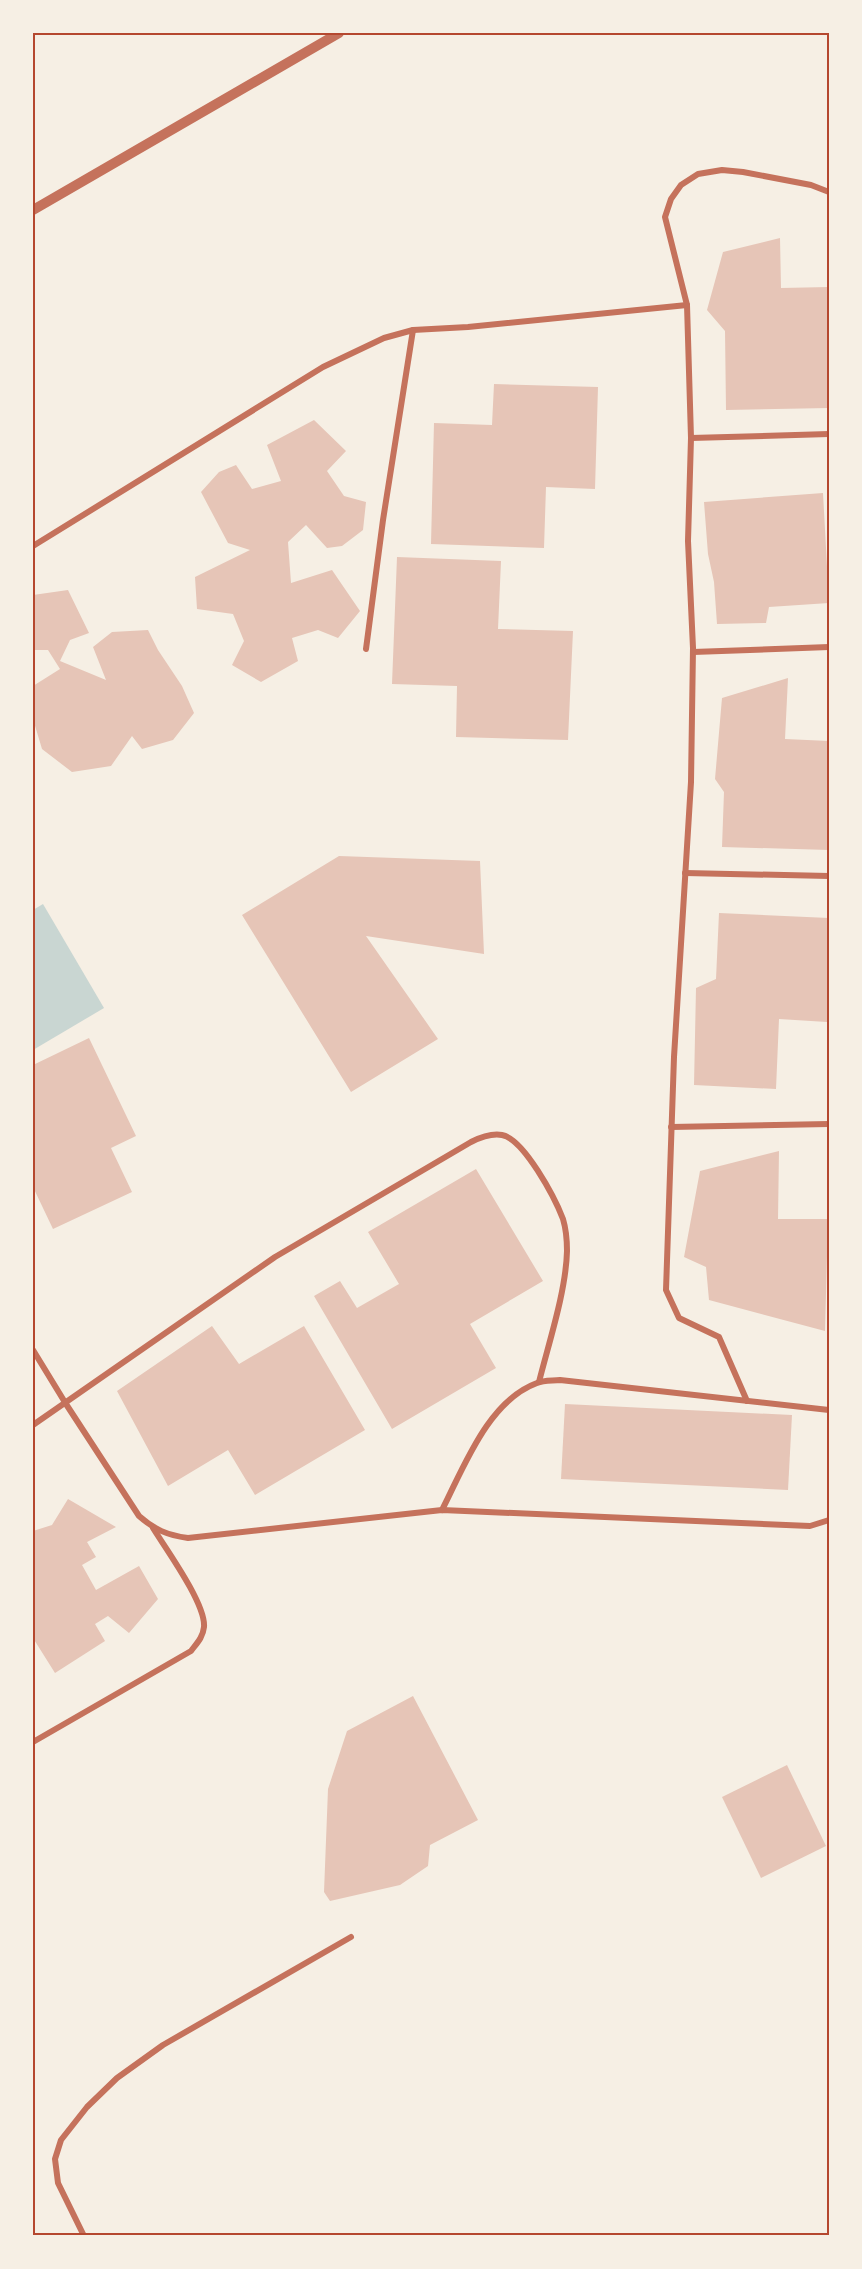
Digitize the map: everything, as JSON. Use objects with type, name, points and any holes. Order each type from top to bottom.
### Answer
[{"type":"street","points":[[33,210],[339,33]]},
{"type":"street","points":[[747,1401],[719,1337],[679,1318],[666,1290],[671,1127],[691,782],[693,652],[688,541],[691,438],[687,305],[665,217],[671,199],[681,185],[698,174],[722,170],[811,185],[829,192]]},
{"type":"street","points":[[33,546],[323,367],[384,338],[413,330],[468,327],[687,305]]},
{"type":"street","points":[[366,649],[383,520],[413,330]]},
{"type":"street","points":[[691,438],[829,434]]},
{"type":"street","points":[[693,652],[829,647]]},
{"type":"street","points":[[685,873],[829,876]]},
{"type":"street","points":[[671,1127],[829,1124]]},
{"type":"street","points":[[33,1425],[275,1257],[471,1142],[488,1135],[504,1135],[519,1145],[530,1157],[563,1220],[567,1239],[566,1270],[539,1382]]},
{"type":"street","points":[[33,1350],[139,1516],[153,1528],[168,1535],[188,1538],[442,1510],[810,1526],[829,1520]]},
{"type":"street","points":[[442,1510],[482,1432],[508,1401],[524,1389],[539,1382],[560,1380],[829,1410]]},
{"type":"street","points":[[33,1742],[191,1651],[201,1637],[204,1625],[200,1605],[153,1528]]},
{"type":"street","points":[[84,2236],[58,2183],[55,2159],[62,2140],[87,2107],[117,2078],[163,2045],[351,1936]]},
{"type":"shaded area","points":[[43,904],[104,1008],[33,1050],[33,910]]},
{"type":"building","points":[[780,238],[781,288],[829,287],[829,408],[726,410],[725,331],[707,310],[723,252]]},
{"type":"building","points":[[494,384],[598,387],[595,489],[546,487],[544,548],[431,544],[434,423],[492,425]]},
{"type":"building","points":[[314,420],[346,451],[327,471],[344,496],[366,502],[363,530],[342,546],[327,548],[306,525],[288,542],[291,583],[332,570],[360,611],[338,638],[318,630],[292,638],[298,661],[261,682],[232,665],[244,641],[233,614],[197,609],[195,577],[250,550],[228,543],[201,492],[219,472],[236,465],[252,489],[281,481],[267,445]]},
{"type":"building","points":[[823,493],[829,603],[769,607],[766,623],[717,624],[704,502]]},
{"type":"building","points":[[397,557],[501,561],[498,629],[573,631],[568,740],[456,737],[457,686],[392,684]]},
{"type":"building","points":[[68,590],[89,633],[70,640],[60,661],[106,680],[93,647],[112,632],[148,630],[158,650],[182,686],[194,713],[173,740],[142,749],[132,736],[111,766],[72,772],[42,749],[33,719],[33,686],[60,669],[48,650],[33,650],[33,595]]},
{"type":"building","points":[[788,678],[785,739],[829,741],[829,850],[722,847],[724,792],[715,779],[722,698]]},
{"type":"building","points":[[339,856],[480,861],[484,954],[366,936],[438,1039],[351,1092],[242,915]]},
{"type":"building","points":[[719,913],[829,918],[827,1022],[779,1019],[776,1089],[694,1085],[696,988],[716,979]]},
{"type":"building","points":[[89,1038],[136,1136],[111,1148],[132,1192],[53,1229],[33,1187],[33,1065]]},
{"type":"building","points":[[779,1151],[778,1219],[828,1219],[825,1331],[709,1300],[706,1267],[684,1257],[700,1171]]},
{"type":"building","points":[[476,1169],[543,1281],[470,1324],[496,1368],[392,1429],[314,1296],[340,1281],[357,1308],[399,1284],[368,1232]]},
{"type":"building","points":[[212,1326],[239,1364],[304,1326],[365,1430],[255,1495],[228,1450],[168,1486],[117,1391]]},
{"type":"building","points":[[565,1404],[792,1415],[788,1490],[561,1479]]},
{"type":"building","points":[[68,1499],[116,1527],[87,1542],[96,1557],[82,1565],[96,1590],[139,1566],[158,1599],[129,1633],[108,1616],[95,1624],[105,1641],[55,1673],[33,1638],[33,1531],[52,1525]]},
{"type":"building","points":[[413,1696],[478,1820],[430,1845],[428,1866],[400,1885],[330,1901],[324,1892],[328,1789],[347,1731]]},
{"type":"building","points":[[787,1765],[826,1846],[761,1878],[722,1797]]}]
